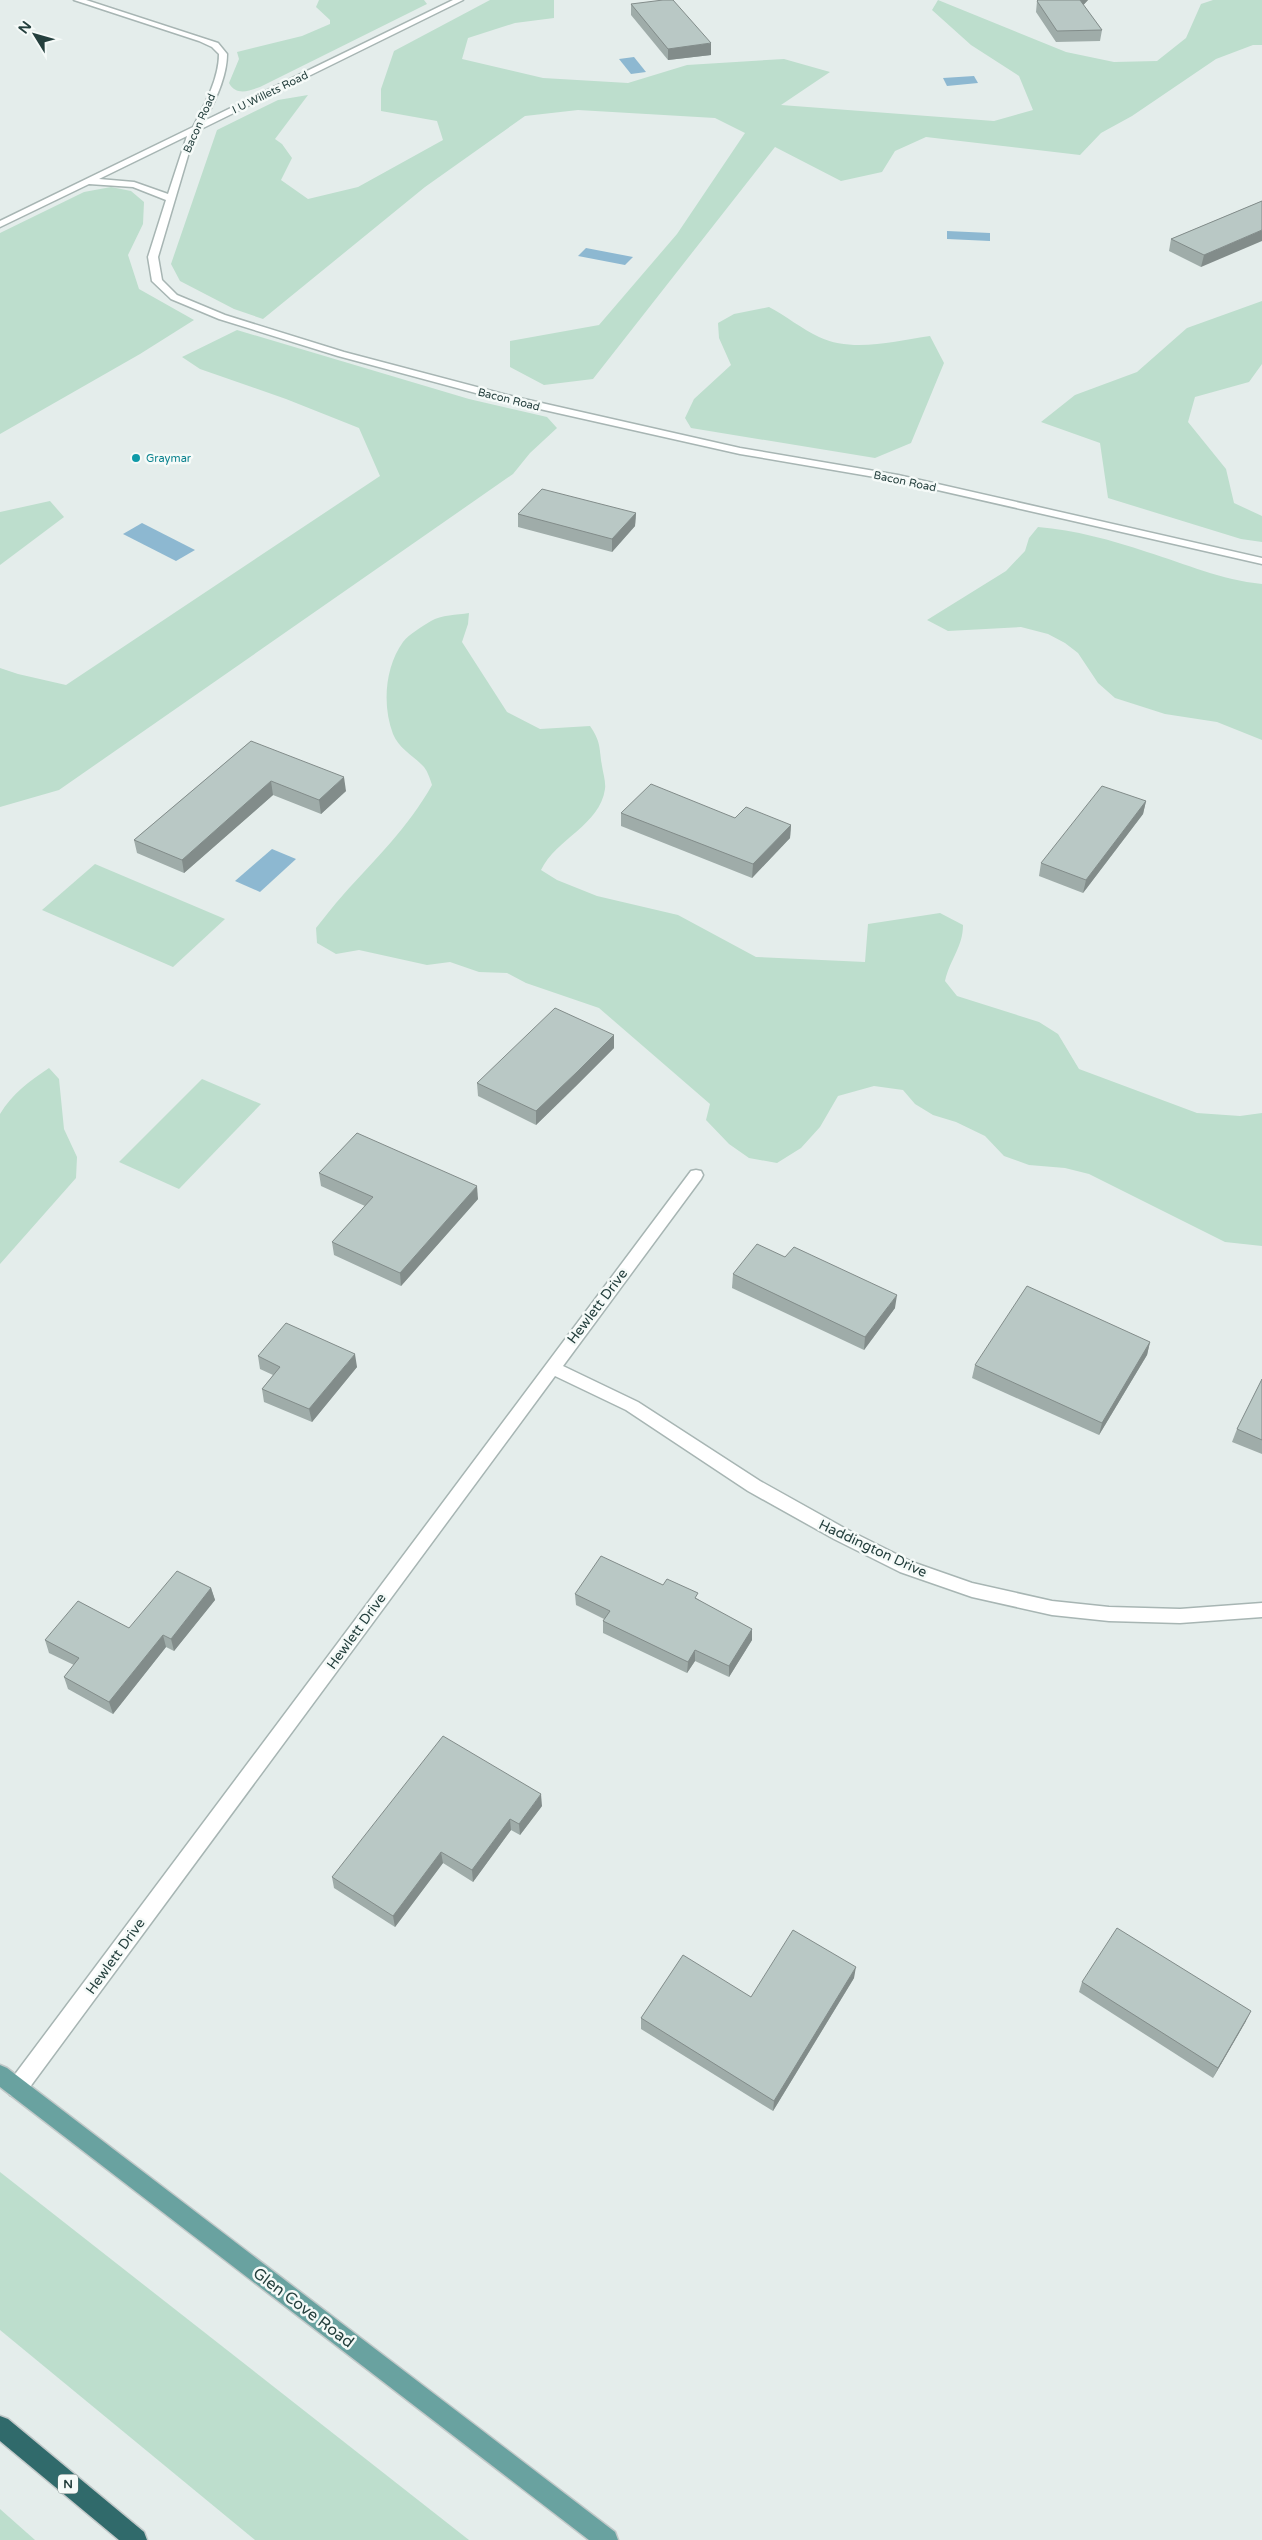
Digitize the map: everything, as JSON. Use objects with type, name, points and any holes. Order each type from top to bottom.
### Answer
[{"type":"highway","name":"N","points":[[0,2427],[136,2540]]},
{"type":"main road","name":"Glen Cove Road","points":[[0,2075],[607,2540]]},
{"type":"street","name":"Bacon Road","points":[[78,0],[202,39],[215,45],[224,54],[223,64],[213,91],[198,126],[188,142],[153,257],[157,281],[174,297],[222,318],[397,370],[660,434],[740,451],[898,478],[1262,561]]},
{"type":"street","name":"I U Willets Road","points":[[0,224],[459,0]]},
{"type":"street","points":[[83,183],[113,181],[136,184],[172,199]]},
{"type":"street","name":"Hewlett Drive","points":[[17,2088],[551,1366],[696,1174]]},
{"type":"street","name":"Haddington Drive","points":[[551,1366],[632,1406],[754,1486],[840,1534],[906,1567],[962,1586],[1052,1608],[1108,1614],[1180,1616],[1262,1610]]},
{"type":"green space","points":[[319,0],[424,0],[427,4],[260,87],[252,90],[235,90],[229,83],[239,59],[237,52],[302,36],[330,24],[330,20],[316,7]]},
{"type":"green space","points":[[490,0],[554,0],[554,18],[515,23],[468,38],[462,59],[543,78],[628,83],[687,65],[784,59],[830,72],[781,105],[994,121],[1033,110],[1019,76],[971,45],[932,10],[938,0],[1066,52],[1114,62],[1157,61],[1186,38],[1201,4],[1213,0],[1262,0],[1262,45],[1253,45],[1216,59],[1132,116],[1101,133],[1080,155],[926,137],[895,151],[882,172],[841,181],[775,147],[593,379],[544,385],[510,367],[510,341],[599,325],[677,234],[745,133],[715,118],[578,110],[525,116],[425,187],[263,319],[234,309],[180,281],[171,264],[217,130],[278,100],[308,95],[275,139],[282,144],[292,158],[281,180],[308,199],[358,187],[443,140],[437,121],[381,111],[381,89],[394,51]]},
{"type":"green space","points":[[111,187],[131,191],[144,202],[143,224],[128,255],[139,289],[194,320],[140,354],[0,434],[0,233],[84,192]]},
{"type":"green space","points":[[1262,301],[1262,364],[1249,382],[1195,397],[1188,422],[1226,469],[1234,503],[1262,516],[1262,542],[1241,539],[1108,498],[1100,443],[1041,422],[1075,395],[1137,372],[1187,328]]},
{"type":"green space","points":[[769,307],[806,330],[832,342],[860,345],[888,343],[930,336],[944,363],[911,443],[875,458],[691,428],[685,418],[694,399],[731,365],[719,338],[718,323],[734,314]]},
{"type":"green space","points":[[237,330],[469,399],[547,417],[557,428],[530,453],[513,474],[59,790],[0,807],[0,668],[66,685],[380,476],[359,428],[286,399],[200,369],[182,357]]},
{"type":"green space","points":[[50,501],[64,517],[0,565],[0,512]]},
{"type":"green space","points":[[1038,527],[1066,530],[1093,536],[1232,579],[1262,584],[1262,740],[1217,722],[1165,714],[1115,698],[1098,683],[1078,653],[1048,634],[1021,627],[948,631],[927,620],[1006,571],[1025,551],[1029,538]]},
{"type":"green space","points":[[469,613],[468,624],[462,642],[507,712],[540,729],[590,726],[598,741],[605,783],[601,802],[587,822],[557,849],[541,870],[557,880],[597,896],[678,915],[756,957],[865,962],[868,924],[940,913],[963,925],[959,947],[945,981],[957,996],[1039,1022],[1058,1034],[1079,1069],[1197,1113],[1240,1116],[1262,1113],[1262,1246],[1225,1242],[1089,1174],[1065,1168],[1029,1165],[1004,1156],[985,1136],[956,1122],[933,1115],[915,1104],[903,1090],[874,1086],[838,1096],[820,1127],[801,1148],[777,1163],[749,1158],[729,1144],[706,1120],[710,1104],[599,1008],[526,983],[507,973],[479,972],[450,962],[427,965],[359,950],[336,954],[317,943],[316,928],[339,899],[402,829],[423,801],[432,785],[424,767],[396,739],[390,723],[387,711],[387,686],[392,663],[397,652],[409,636],[431,621],[444,616]]},
{"type":"green space","points":[[95,864],[225,919],[173,967],[42,910]]},
{"type":"green space","points":[[49,1068],[59,1079],[64,1129],[77,1157],[76,1178],[0,1264],[0,1114],[22,1088]]},
{"type":"green space","points":[[202,1079],[261,1104],[179,1189],[119,1162]]},
{"type":"green space","points":[[0,2172],[469,2540],[255,2540],[0,2330]]},
{"type":"green space","points":[[0,2509],[35,2540],[0,2540]]},
{"type":"water","points":[[634,57],[646,72],[631,74],[619,59]]},
{"type":"water","points":[[974,76],[978,83],[947,86],[943,78]]},
{"type":"water","points":[[947,231],[990,233],[990,241],[947,239]]},
{"type":"water","points":[[586,248],[633,257],[625,265],[578,256]]},
{"type":"water","points":[[142,523],[195,550],[176,561],[123,534]]},
{"type":"water","points":[[272,849],[296,859],[260,892],[235,881]]},
{"type":"building","points":[[673,0],[711,43],[668,49],[631,4]]},
{"type":"building","points":[[1038,0],[1080,0],[1102,30],[1057,31]]},
{"type":"building","points":[[1262,201],[1262,230],[1204,255],[1171,239]]},
{"type":"building","points":[[542,489],[636,513],[612,539],[518,514]]},
{"type":"building","points":[[251,741],[344,777],[319,800],[271,781],[182,860],[134,840]]},
{"type":"building","points":[[651,784],[735,818],[746,807],[791,825],[753,864],[621,813]]},
{"type":"building","points":[[1102,786],[1146,801],[1086,880],[1041,863]]},
{"type":"building","points":[[555,1008],[614,1035],[536,1111],[477,1083]]},
{"type":"building","points":[[357,1133],[477,1186],[400,1273],[332,1242],[373,1197],[319,1173]]},
{"type":"building","points":[[757,1244],[785,1257],[794,1247],[897,1295],[865,1337],[733,1274]]},
{"type":"building","points":[[1027,1286],[1150,1342],[1102,1423],[975,1365]]},
{"type":"building","points":[[286,1323],[355,1354],[309,1409],[262,1389],[280,1367],[258,1356]]},
{"type":"building","points":[[1262,1379],[1262,1440],[1237,1429]]},
{"type":"building","points":[[601,1556],[663,1585],[667,1579],[698,1593],[695,1598],[752,1629],[729,1666],[695,1650],[688,1662],[603,1621],[610,1611],[575,1594]]},
{"type":"building","points":[[177,1571],[211,1588],[171,1639],[163,1635],[109,1702],[64,1677],[79,1658],[45,1640],[78,1601],[129,1628]]},
{"type":"building","points":[[443,1736],[541,1794],[519,1824],[510,1819],[472,1870],[441,1852],[393,1916],[332,1877]]},
{"type":"building","points":[[1117,1928],[1251,2011],[1218,2068],[1082,1982]]},
{"type":"building","points":[[793,1930],[856,1967],[774,2101],[641,2018],[683,1955],[751,1997]]},
{"type":"place","name":"Graymar","points":[[136,458]]}]
